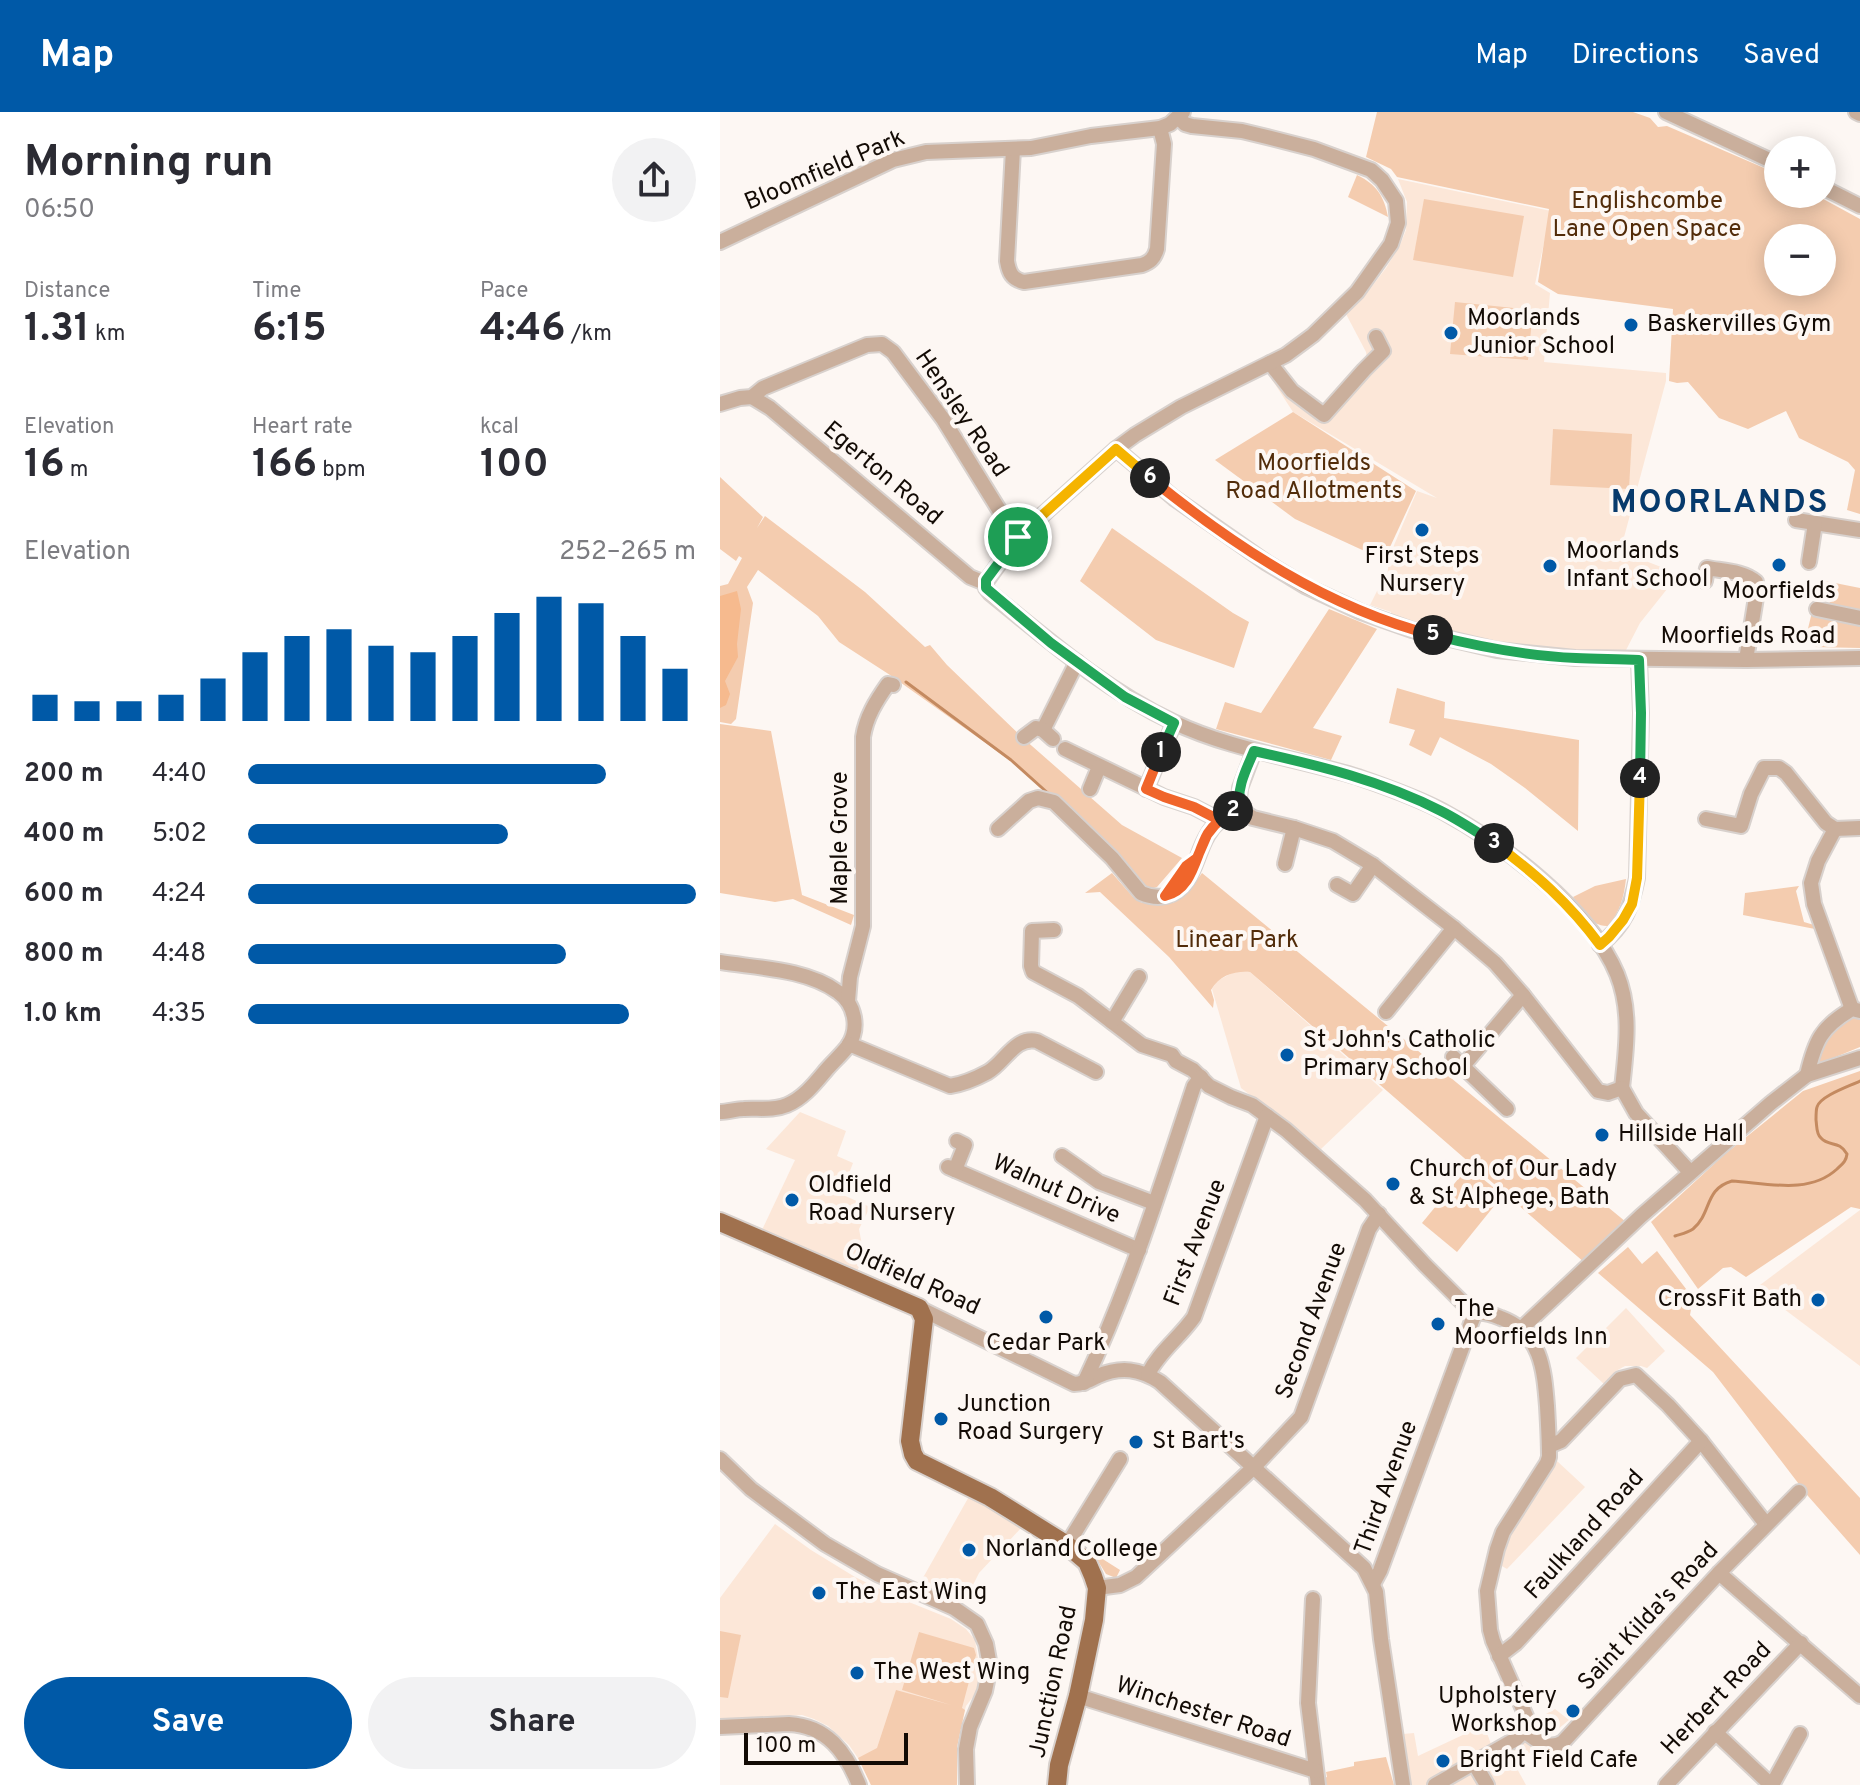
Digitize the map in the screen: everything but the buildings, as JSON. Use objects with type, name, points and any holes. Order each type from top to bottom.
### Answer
[{"type":"main road","name":"Oldfield Road","points":[[720,1222],[919,1308]]},
{"type":"main road","name":"Junction Road","points":[[919,1308],[924,1319],[910,1441],[917,1461],[990,1497],[1067,1545],[1087,1562],[1097,1588],[1094,1620],[1059,1765],[1057,1785]]},
{"type":"street","points":[[1666,112],[1697,119],[1764,156]]},
{"type":"street","points":[[985,583],[1018,537],[1116,449],[1181,407],[1289,353],[1313,335],[1357,292],[1377,266],[1396,232],[1396,201],[1371,170],[1314,149],[1254,134],[1185,124],[1180,115]]},
{"type":"street","name":"Bloomfield Park","points":[[720,242],[893,160],[926,152],[1013,149],[1160,128],[1180,115]]},
{"type":"street","points":[[1013,149],[1007,261],[1012,276],[1024,282],[1127,268],[1149,262],[1155,257],[1157,249],[1164,144],[1160,128]]},
{"type":"street","points":[[1836,194],[1860,206]]},
{"type":"street","points":[[1270,363],[1292,391],[1324,415],[1383,351],[1376,337]]},
{"type":"street","name":"Hensley Road","points":[[720,404],[752,397],[763,388],[867,345],[882,344],[893,352],[943,419],[1018,537]]},
{"type":"street","name":"Egerton Road","points":[[752,397],[770,408],[970,577],[985,583],[990,593],[1125,697],[1174,723],[1234,746],[1358,777],[1409,796],[1442,811],[1491,841],[1533,872],[1582,920],[1616,973],[1625,1002],[1627,1034],[1622,1088]]},
{"type":"street","name":"Moorfields Road","points":[[1116,449],[1174,498],[1267,563],[1305,586],[1373,617],[1412,630],[1497,650],[1575,658],[1860,658]]},
{"type":"street","points":[[1796,520],[1860,530]]},
{"type":"street","points":[[1809,562],[1815,523]]},
{"type":"street","points":[[1707,569],[1743,574],[1756,582],[1746,660]]},
{"type":"street","name":"Moorfields Road","points":[[1817,609],[1860,618]]},
{"type":"street","points":[[1600,945],[1623,920],[1632,904],[1637,878],[1641,713],[1639,660]]},
{"type":"street","points":[[1024,737],[1036,728],[1048,734],[1077,662]]},
{"type":"street","name":"Maple Grove","points":[[849,1044],[855,1028],[848,1001],[850,977],[863,926],[863,737],[869,714],[879,696],[888,684],[893,685]]},
{"type":"street","points":[[1146,789],[1174,723]]},
{"type":"street","points":[[1065,749],[1146,789],[1219,820]]},
{"type":"street","points":[[1254,751],[1240,788],[1240,807],[1245,813],[1333,841],[1373,865],[1454,928],[1495,963],[1598,1091],[1608,1093],[1622,1088],[1636,1113],[1690,1172]]},
{"type":"street","points":[[1090,789],[1099,767]]},
{"type":"street","points":[[1706,819],[1741,826],[1758,778],[1764,768],[1772,767],[1786,773],[1826,823],[1835,829],[1860,828]]},
{"type":"street","points":[[998,829],[1029,801],[1038,798],[1054,802],[1112,858],[1141,893],[1152,897],[1165,896],[1179,891],[1193,872],[1207,835],[1219,820],[1240,807]]},
{"type":"street","points":[[1285,864],[1294,828]]},
{"type":"street","points":[[1807,1075],[1813,1051],[1824,1030],[1834,1019],[1856,1010],[1814,904],[1811,883],[1818,861],[1835,829]]},
{"type":"street","points":[[1337,885],[1353,894],[1373,865]]},
{"type":"street","points":[[1386,1012],[1454,928]]},
{"type":"street","points":[[1054,930],[1032,931],[1033,972],[1078,996],[1142,1045],[1172,1055],[1220,1092],[1244,1101],[1267,1116],[1379,1214],[1467,1307],[1522,1328],[1535,1345],[1542,1364],[1549,1457],[1503,1532],[1487,1591],[1490,1630],[1526,1716],[1526,1725],[1516,1739],[1435,1785]]},
{"type":"street","points":[[720,962],[815,979],[833,988],[848,1001]]},
{"type":"street","points":[[1112,1022],[1139,977]]},
{"type":"street","points":[[1507,1109],[1458,1062],[1523,995]]},
{"type":"street","points":[[720,1112],[787,1105],[808,1091],[849,1044],[950,1086],[991,1071],[1021,1042],[1029,1040],[1037,1041],[1096,1072]]},
{"type":"street","points":[[1522,1328],[1690,1172],[1807,1075],[1860,1058]]},
{"type":"street","points":[[1084,1383],[1139,1250],[1194,1086],[1201,1077]]},
{"type":"street","name":"First Avenue","points":[[1148,1374],[1153,1363],[1194,1317],[1267,1116]]},
{"type":"street","name":"Walnut Drive","points":[[957,1141],[965,1145],[952,1168],[1139,1250]]},
{"type":"street","points":[[1061,1157],[1099,1182],[1154,1203]]},
{"type":"street","name":"Second Avenue","points":[[1097,1588],[1120,1585],[1136,1577],[1253,1468],[1301,1417],[1369,1229],[1379,1214]]},
{"type":"street","name":"Oldfield Road","points":[[919,1308],[1067,1381],[1084,1383]]},
{"type":"street","name":"Third Avenue","points":[[1403,1785],[1373,1584],[1473,1318],[1480,1313]]},
{"type":"street","points":[[1084,1383],[1112,1371],[1130,1370],[1148,1374],[1160,1382],[1364,1568],[1373,1584]]},
{"type":"street","points":[[1549,1446],[1561,1441],[1620,1379],[1631,1375],[1640,1377],[1701,1441],[1766,1524]]},
{"type":"street","name":"Faulkland Road","points":[[1499,1656],[1516,1643],[1701,1441]]},
{"type":"street","points":[[720,1459],[761,1497],[825,1544],[877,1574],[954,1608],[977,1624],[986,1644],[990,1666],[985,1691],[970,1727],[966,1749],[967,1785]]},
{"type":"street","points":[[1067,1545],[1120,1459]]},
{"type":"street","name":"Saint Kilda's Road","points":[[1524,1731],[1549,1746],[1563,1742],[1719,1573],[1799,1492]]},
{"type":"street","points":[[1719,1573],[1860,1696]]},
{"type":"street","points":[[1313,1599],[1308,1703],[1317,1778]]},
{"type":"street","name":"Herbert Road","points":[[1666,1785],[1801,1643]]},
{"type":"street","name":"Winchester Road","points":[[1078,1696],[1317,1778]]},
{"type":"street","points":[[720,1727],[800,1724],[814,1728],[842,1751],[859,1785]]},
{"type":"street","points":[[1715,1732],[1772,1785],[1800,1734]]},
{"type":"street","points":[[1474,1763],[1487,1785]]},
{"type":"shaded area","name":"Moorlands Junior School","points":[[1398,179],[1551,211],[1535,284],[1550,293],[1544,362],[1666,373],[1623,541],[1638,558],[1679,574],[1640,623],[1625,652],[1560,650],[1475,638],[1433,630],[1370,605],[1377,591],[1395,581],[1387,579],[1389,557],[1417,491],[1437,498],[1293,412],[1269,375],[1281,366],[1292,385],[1318,405],[1327,404],[1367,359],[1346,314],[1386,268],[1406,230],[1407,202]]},
{"type":"shaded area","points":[[737,591],[741,609],[738,657],[725,681],[730,694],[726,705],[720,708],[720,596]]},
{"type":"shaded area","name":"St John's Catholic Primary School","points":[[1236,971],[1250,972],[1383,1090],[1321,1149],[1241,1088],[1212,989],[1217,981]]},
{"type":"shaded area","points":[[800,1112],[846,1131],[837,1156],[853,1163],[841,1194],[870,1207],[859,1229],[864,1256],[857,1271],[762,1230],[795,1160],[766,1149]]},
{"type":"shaded area","points":[[1860,1210],[1860,1366],[1756,1288]]},
{"type":"shaded area","points":[[1626,1308],[1665,1351],[1647,1368],[1625,1366],[1604,1384],[1576,1358]]},
{"type":"shaded area","points":[[1557,1461],[1585,1487],[1507,1569],[1500,1565],[1508,1539]]},
{"type":"shaded area","name":"Norland College","points":[[971,1493],[1022,1527],[979,1573],[964,1603],[920,1583]]},
{"type":"shaded area","points":[[775,1524],[855,1577],[951,1619],[975,1640],[981,1678],[976,1693],[966,1706],[960,1727],[957,1785],[871,1785],[864,1767],[849,1745],[828,1726],[802,1715],[720,1719],[720,1598]]},
{"type":"shaded area","points":[[1555,1709],[1569,1720],[1515,1765],[1526,1785],[1411,1785],[1403,1734],[1414,1733],[1418,1756],[1484,1725],[1491,1744]]},
{"type":"green space","name":"Englishcombe Lane Open Space","points":[[1377,112],[1633,112],[1650,118],[1658,127],[1667,126],[1764,168],[1764,208],[1836,206],[1860,219],[1860,514],[1847,510],[1855,470],[1848,462],[1799,438],[1786,411],[1748,429],[1719,418],[1688,382],[1669,381],[1673,309],[1558,294],[1538,282],[1549,209],[1397,177],[1391,169],[1366,157]]},
{"type":"green space","points":[[1357,175],[1378,192],[1388,217],[1348,197]]},
{"type":"green space","points":[[1424,199],[1524,216],[1513,277],[1413,260]]},
{"type":"green space","points":[[1455,302],[1533,310],[1528,360],[1450,354]]},
{"type":"green space","name":"Moorfields Road Allotments","points":[[1293,412],[1416,491],[1384,560],[1295,519],[1215,460]]},
{"type":"green space","points":[[1553,429],[1632,434],[1629,489],[1550,485]]},
{"type":"green space","name":"Linear Park","points":[[720,477],[763,517],[757,528],[765,516],[865,592],[925,647],[930,645],[1024,739],[1122,825],[1182,858],[1157,887],[1144,891],[1089,827],[1018,766],[839,642],[818,616],[758,570],[747,587],[753,603],[736,719],[731,724],[720,722],[720,586],[728,584],[742,558],[739,556],[736,561],[720,549]]},
{"type":"green space","points":[[1112,528],[1249,622],[1234,668],[1156,640],[1080,581]]},
{"type":"green space","points":[[1820,580],[1860,588],[1860,611],[1829,605],[1831,597],[1817,594]]},
{"type":"green space","points":[[1329,609],[1377,629],[1313,728],[1342,736],[1331,760],[1216,729],[1225,702],[1261,713]]},
{"type":"green space","points":[[1812,612],[1860,623],[1860,648],[1814,647],[1815,643],[1805,641]]},
{"type":"green space","points":[[1397,688],[1445,702],[1444,718],[1579,740],[1578,831],[1491,764],[1440,737],[1431,756],[1409,745],[1415,730],[1389,723]]},
{"type":"green space","points":[[720,724],[771,731],[802,895],[854,915],[851,925],[793,899],[775,902],[720,893]]},
{"type":"green space","name":"Linear Park","points":[[1112,873],[1142,903],[1173,903],[1188,893],[1202,873],[1626,1222],[1585,1263],[1250,972],[1223,977],[1211,990],[1213,1008],[1169,957],[1100,892],[1085,893]]},
{"type":"green space","points":[[1626,879],[1621,904],[1608,926],[1592,920],[1573,897],[1595,886]]},
{"type":"green space","points":[[1799,886],[1796,891],[1804,922],[1814,925],[1815,929],[1743,915],[1745,893]]},
{"type":"green space","points":[[1849,1016],[1860,1019],[1860,1047],[1821,1063],[1817,1057],[1836,1023]]},
{"type":"green space","points":[[1860,1071],[1860,1209],[1851,1207],[1746,1277],[1731,1267],[1723,1268],[1698,1289],[1651,1222],[1724,1155],[1803,1091]]},
{"type":"green space","points":[[1468,1167],[1503,1195],[1457,1252],[1422,1223]]},
{"type":"green space","points":[[1628,1247],[1642,1264],[1657,1251],[1693,1298],[1690,1315],[1860,1498],[1860,1555],[1808,1496],[1713,1372],[1598,1273]]},
{"type":"green space","points":[[1079,1544],[1120,1570],[1116,1578],[1106,1574],[1098,1561]]},
{"type":"green space","points":[[720,1631],[741,1635],[728,1698],[720,1697]]},
{"type":"green space","points":[[919,1632],[974,1648],[976,1655],[962,1708],[965,1710],[957,1747],[957,1785],[871,1785],[858,1758],[877,1748],[896,1690],[951,1705],[902,1690]]},
{"type":"green space","points":[[1386,1757],[1394,1785],[1325,1785],[1326,1772],[1354,1766],[1354,1762]]},
{"type":"waterway","points":[[906,682],[1011,760],[1050,795]]},
{"type":"waterway","points":[[1675,1236],[1693,1229],[1712,1195],[1732,1181],[1800,1185],[1826,1177],[1837,1169],[1847,1154],[1841,1147],[1819,1136],[1817,1107],[1829,1095],[1860,1081]]},
{"type":"place","name":"Baskervilles Gym","points":[[1631,325]]},
{"type":"place","name":"Moorlands Junior School","points":[[1451,333]]},
{"type":"place","name":"First Steps Nursery","points":[[1422,530]]},
{"type":"place","name":"Moorfields","points":[[1779,565]]},
{"type":"place","name":"Moorlands Infant School","points":[[1550,566]]},
{"type":"place","name":"St John's Catholic Primary School","points":[[1287,1055]]},
{"type":"place","name":"Hillside Hall","points":[[1602,1135]]},
{"type":"place","name":"Church of Our Lady & St Alphege, Bath","points":[[1393,1184]]},
{"type":"place","name":"Oldfield Road Nursery","points":[[792,1200]]},
{"type":"place","name":"CrossFit Bath","points":[[1818,1300]]},
{"type":"place","name":"Cedar Park","points":[[1046,1317]]},
{"type":"place","name":"The Moorfields Inn","points":[[1438,1324]]},
{"type":"place","name":"Junction Road Surgery","points":[[941,1419]]},
{"type":"place","name":"St Bart's","points":[[1136,1442]]},
{"type":"place","name":"Norland College","points":[[969,1550]]},
{"type":"place","name":"The East Wing","points":[[819,1593]]},
{"type":"place","name":"The West Wing","points":[[857,1673]]},
{"type":"place","name":"Upholstery Workshop","points":[[1573,1711]]},
{"type":"place","name":"Bright Field Cafe","points":[[1443,1761]]},
{"type":"district","name":"MOORLANDS","points":[[1720,504]]},
{"type":"route","points":[[1018,537],[986,580],[986,588],[1051,643],[1125,697],[1174,723],[1146,789],[1219,820],[1207,835],[1197,858],[1186,866],[1165,896],[1179,891],[1193,872],[1207,835],[1215,825],[1219,820],[1240,807],[1240,788],[1254,751],[1358,777],[1442,811],[1533,872],[1582,920],[1600,945],[1623,920],[1632,904],[1637,878],[1641,713],[1639,660],[1575,658],[1497,650],[1412,630],[1373,617],[1305,586],[1267,563],[1174,498],[1116,449],[1018,537]]}]
